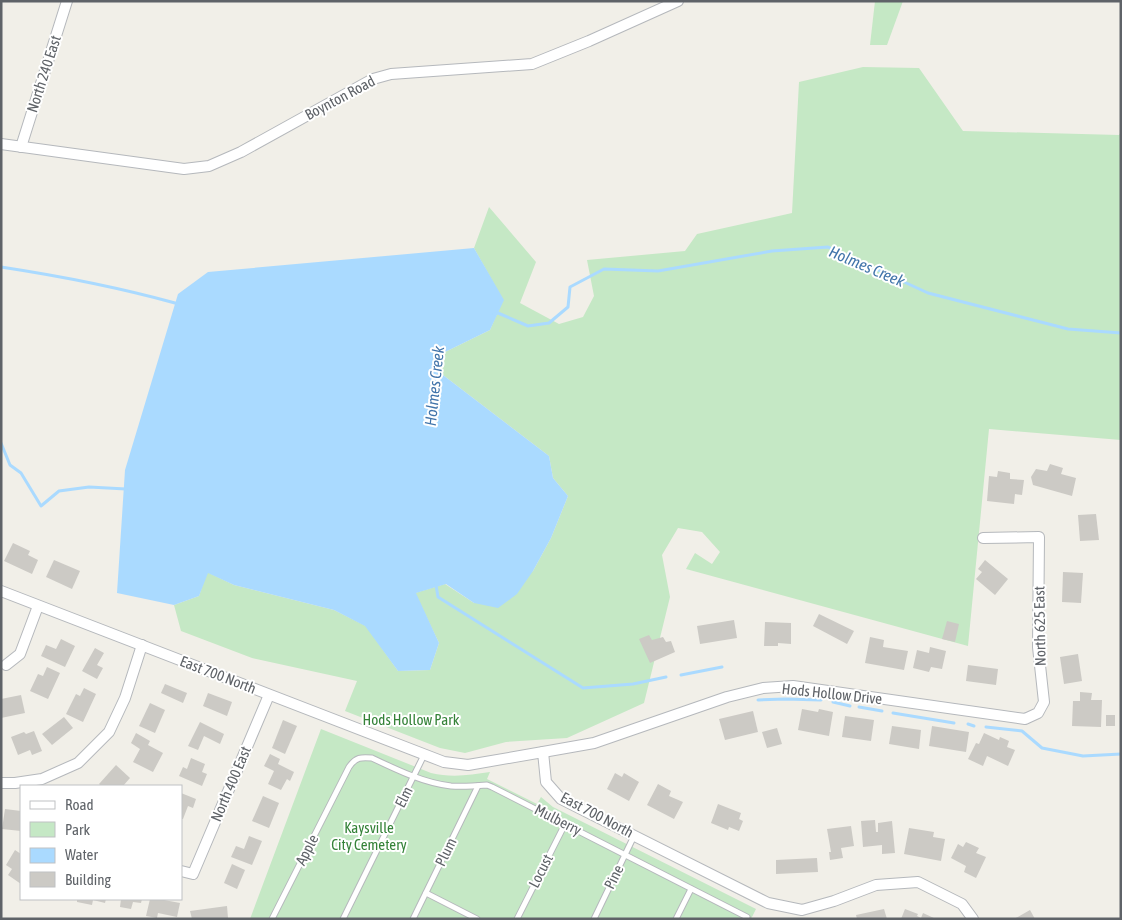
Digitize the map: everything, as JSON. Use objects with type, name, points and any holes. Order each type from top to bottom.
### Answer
[{"type":"street","name":"North 240 East","points":[[20,147],[67,1]]},
{"type":"street","name":"Boynton Road","points":[[1,144],[184,169],[209,166],[241,152],[373,79],[391,74],[532,64],[678,1]]},
{"type":"street","name":"North 625 East","points":[[983,538],[1039,537],[1038,647],[1044,702],[1038,713]]},
{"type":"street","name":"East 700 North","points":[[1,591],[444,762],[468,765],[543,752],[546,782],[560,800],[635,835],[768,903],[802,914],[876,885],[918,882],[962,904],[973,919]]},
{"type":"street","points":[[6,665],[20,654],[38,606]]},
{"type":"street","points":[[1,782],[43,783],[78,763],[109,732],[125,698],[142,645]]},
{"type":"street","name":"Hods Hollow Drive","points":[[543,752],[594,744],[702,705],[763,688],[793,686],[1025,719],[1038,713]]},
{"type":"street","name":"North 400 East","points":[[182,871],[193,874],[269,695]]},
{"type":"lane","name":"Elm","points":[[343,919],[424,755]]},
{"type":"lane","name":"Mulberry","points":[[358,757],[372,758],[414,776],[450,786],[492,787],[746,918]]},
{"type":"lane","name":"Apple","points":[[272,919],[349,767],[358,757]]},
{"type":"lane","name":"Plum","points":[[413,919],[478,786]]},
{"type":"lane","name":"Locust","points":[[517,919],[566,824]]},
{"type":"lane","name":"Pine","points":[[594,919],[635,835]]},
{"type":"lane","points":[[676,919],[691,888]]},
{"type":"lane","points":[[426,894],[477,919]]},
{"type":"lane","points":[[461,919],[464,912]]},
{"type":"green space","points":[[875,1],[903,1],[887,45],[870,45]]},
{"type":"green space","name":"Hods Hollow Park","points":[[863,67],[919,68],[963,131],[1119,135],[1121,132],[1121,440],[989,429],[968,646],[686,569],[695,553],[712,564],[720,552],[702,532],[678,528],[662,555],[670,597],[644,703],[567,738],[506,742],[465,753],[440,748],[345,711],[357,681],[252,658],[181,631],[174,605],[199,596],[207,572],[234,585],[334,610],[366,626],[398,671],[430,670],[439,643],[415,593],[445,584],[474,603],[533,571],[551,538],[568,496],[553,478],[549,456],[439,372],[443,353],[490,330],[503,300],[474,248],[489,207],[536,262],[520,303],[559,324],[583,317],[594,296],[587,260],[685,251],[697,234],[792,213],[799,82]]},
{"type":"green space","name":"Kaysville City Cemetery","points":[[321,729],[431,773],[454,776],[490,772],[487,779],[537,804],[541,797],[553,807],[756,909],[751,919],[250,919]]},
{"type":"water","points":[[474,248],[504,300],[490,330],[443,353],[439,372],[549,456],[553,478],[568,496],[551,538],[533,571],[517,594],[498,608],[474,603],[446,584],[416,593],[439,643],[430,670],[398,671],[365,626],[334,610],[234,585],[208,573],[199,596],[174,605],[117,593],[125,470],[178,294],[208,272]]},
{"type":"building","points":[[1050,464],[1063,468],[1061,474],[1076,478],[1072,496],[1033,485],[1031,477],[1036,469],[1047,471]]},
{"type":"building","points":[[998,471],[1010,473],[1010,479],[1024,480],[1022,495],[1015,494],[1014,504],[987,501],[989,476],[997,477]]},
{"type":"building","points":[[1096,514],[1099,540],[1080,541],[1078,515]]},
{"type":"building","points":[[13,543],[30,551],[28,555],[38,560],[32,574],[4,561]]},
{"type":"building","points":[[54,560],[80,571],[72,589],[46,577]]},
{"type":"building","points":[[985,560],[1008,579],[995,595],[976,579],[982,572],[978,569]]},
{"type":"building","points":[[1063,572],[1083,573],[1081,603],[1062,602]]},
{"type":"building","points":[[819,614],[854,631],[847,644],[813,626]]},
{"type":"building","points":[[734,620],[737,638],[700,644],[697,626]]},
{"type":"building","points":[[947,621],[959,624],[955,642],[942,639]]},
{"type":"building","points":[[765,622],[791,623],[791,644],[778,643],[778,646],[764,646]]},
{"type":"building","points":[[649,635],[652,640],[663,637],[666,642],[671,641],[675,652],[650,663],[639,639]]},
{"type":"building","points":[[870,637],[884,640],[883,647],[908,651],[904,670],[865,663]]},
{"type":"building","points":[[61,639],[75,646],[65,667],[41,656],[46,645],[56,649]]},
{"type":"building","points":[[930,647],[946,651],[942,669],[931,667],[929,672],[913,668],[917,650],[929,653]]},
{"type":"building","points":[[95,648],[104,653],[97,665],[103,668],[97,679],[82,671]]},
{"type":"building","points":[[1078,654],[1082,681],[1064,684],[1060,657]]},
{"type":"building","points":[[968,665],[998,669],[996,685],[966,681]]},
{"type":"building","points":[[47,667],[60,673],[48,699],[30,691],[38,674],[43,676]]},
{"type":"building","points":[[165,684],[187,693],[183,703],[161,693]]},
{"type":"building","points":[[84,688],[96,694],[83,722],[66,714],[76,694],[80,696]]},
{"type":"building","points":[[1080,692],[1092,693],[1091,700],[1102,700],[1101,727],[1072,726],[1073,701],[1080,701]]},
{"type":"building","points":[[208,693],[232,702],[227,716],[203,706]]},
{"type":"building","points":[[21,695],[25,713],[1,718],[1,699]]},
{"type":"building","points":[[150,703],[165,710],[155,733],[139,726]]},
{"type":"building","points":[[802,709],[818,712],[819,709],[833,712],[829,736],[798,730]]},
{"type":"building","points":[[753,711],[758,732],[725,740],[719,719]]},
{"type":"building","points":[[1106,715],[1115,715],[1115,726],[1106,726]]},
{"type":"building","points":[[845,716],[874,720],[871,741],[842,737]]},
{"type":"building","points":[[64,717],[73,728],[52,745],[42,734]]},
{"type":"building","points":[[283,720],[297,726],[285,754],[272,748]]},
{"type":"building","points":[[200,722],[224,734],[220,744],[204,736],[198,750],[188,746]]},
{"type":"building","points":[[892,726],[921,730],[919,749],[889,744]]},
{"type":"building","points":[[932,726],[969,732],[966,752],[929,746]]},
{"type":"building","points":[[777,728],[782,744],[767,748],[762,732]]},
{"type":"building","points":[[34,731],[42,751],[32,755],[30,750],[18,755],[11,737],[24,732],[26,734]]},
{"type":"building","points":[[136,733],[150,741],[148,745],[163,753],[153,772],[133,762],[140,749],[131,743]]},
{"type":"building","points":[[984,733],[999,740],[1000,737],[1009,741],[1007,747],[1015,750],[1008,766],[987,756],[983,766],[968,759],[976,743],[979,744]]},
{"type":"building","points":[[270,754],[280,759],[278,764],[294,772],[290,781],[287,779],[281,790],[268,784],[274,771],[264,766]]},
{"type":"building","points":[[191,758],[205,764],[202,772],[207,774],[202,786],[179,776],[183,767],[187,769]]},
{"type":"building","points":[[116,765],[130,778],[124,785],[99,784]]},
{"type":"building","points":[[615,773],[622,777],[624,773],[639,782],[629,801],[607,789]]},
{"type":"building","points":[[658,784],[671,791],[669,796],[683,802],[674,819],[647,805]]},
{"type":"building","points":[[182,793],[196,799],[193,808],[188,806],[183,819]]},
{"type":"building","points":[[263,796],[279,803],[269,828],[252,821]]},
{"type":"building","points":[[718,804],[741,813],[739,819],[743,821],[739,831],[729,827],[728,830],[711,823]]},
{"type":"building","points":[[5,809],[20,811],[20,831],[2,829]]},
{"type":"building","points":[[875,820],[876,832],[878,832],[878,823],[892,821],[895,853],[882,854],[882,845],[863,847],[861,821]]},
{"type":"building","points":[[851,826],[854,846],[841,848],[843,858],[830,860],[829,852],[831,852],[827,829]]},
{"type":"building","points":[[909,828],[934,832],[933,837],[945,839],[941,861],[904,854]]},
{"type":"building","points":[[249,836],[262,841],[252,865],[231,857],[236,846],[244,849]]},
{"type":"building","points":[[966,842],[979,848],[976,853],[986,857],[976,878],[964,872],[966,866],[951,858],[958,844],[963,847]]},
{"type":"building","points":[[15,850],[20,853],[20,883],[8,875],[12,869],[6,865]]},
{"type":"building","points":[[817,858],[818,872],[776,874],[776,860]]},
{"type":"building","points":[[232,864],[245,870],[237,889],[224,883]]},
{"type":"building","points":[[77,900],[93,900],[92,905],[77,902]]},
{"type":"building","points":[[93,900],[106,900],[105,903]]},
{"type":"building","points":[[121,900],[142,900],[141,903],[133,902],[131,909],[120,907]]},
{"type":"building","points":[[150,900],[180,903],[177,917],[158,913],[157,918],[146,916]]},
{"type":"building","points":[[227,906],[228,918],[192,919],[190,911]]},
{"type":"building","points":[[884,909],[887,919],[857,919],[856,915]]},
{"type":"building","points":[[905,909],[918,914],[917,916],[921,918],[923,913],[936,919],[901,919]]},
{"type":"building","points":[[1030,910],[1035,919],[1014,919]]},
{"type":"waterway","name":"Holmes Creek","points":[[494,314],[498,313],[528,326],[549,323],[568,307],[570,287],[604,269],[658,271],[772,251],[828,247],[928,293],[1068,329],[1121,333]]},
{"type":"waterway","points":[[1,267],[88,282],[175,303]]},
{"type":"waterway","name":"Holmes Creek","points":[[1,443],[10,465],[21,473],[41,506],[59,491],[89,487],[126,489]]},
{"type":"waterway","points":[[436,585],[438,597],[583,688],[633,684],[666,677]]},
{"type":"waterway","points":[[681,675],[722,667]]},
{"type":"waterway","points":[[758,700],[821,700]]},
{"type":"waterway","points":[[833,702],[850,706]]},
{"type":"waterway","points":[[859,707],[882,711]]},
{"type":"waterway","points":[[893,713],[954,723]]},
{"type":"waterway","points":[[968,724],[974,726]]},
{"type":"waterway","points":[[986,727],[1022,731],[1042,748],[1083,756],[1121,754]]}]
